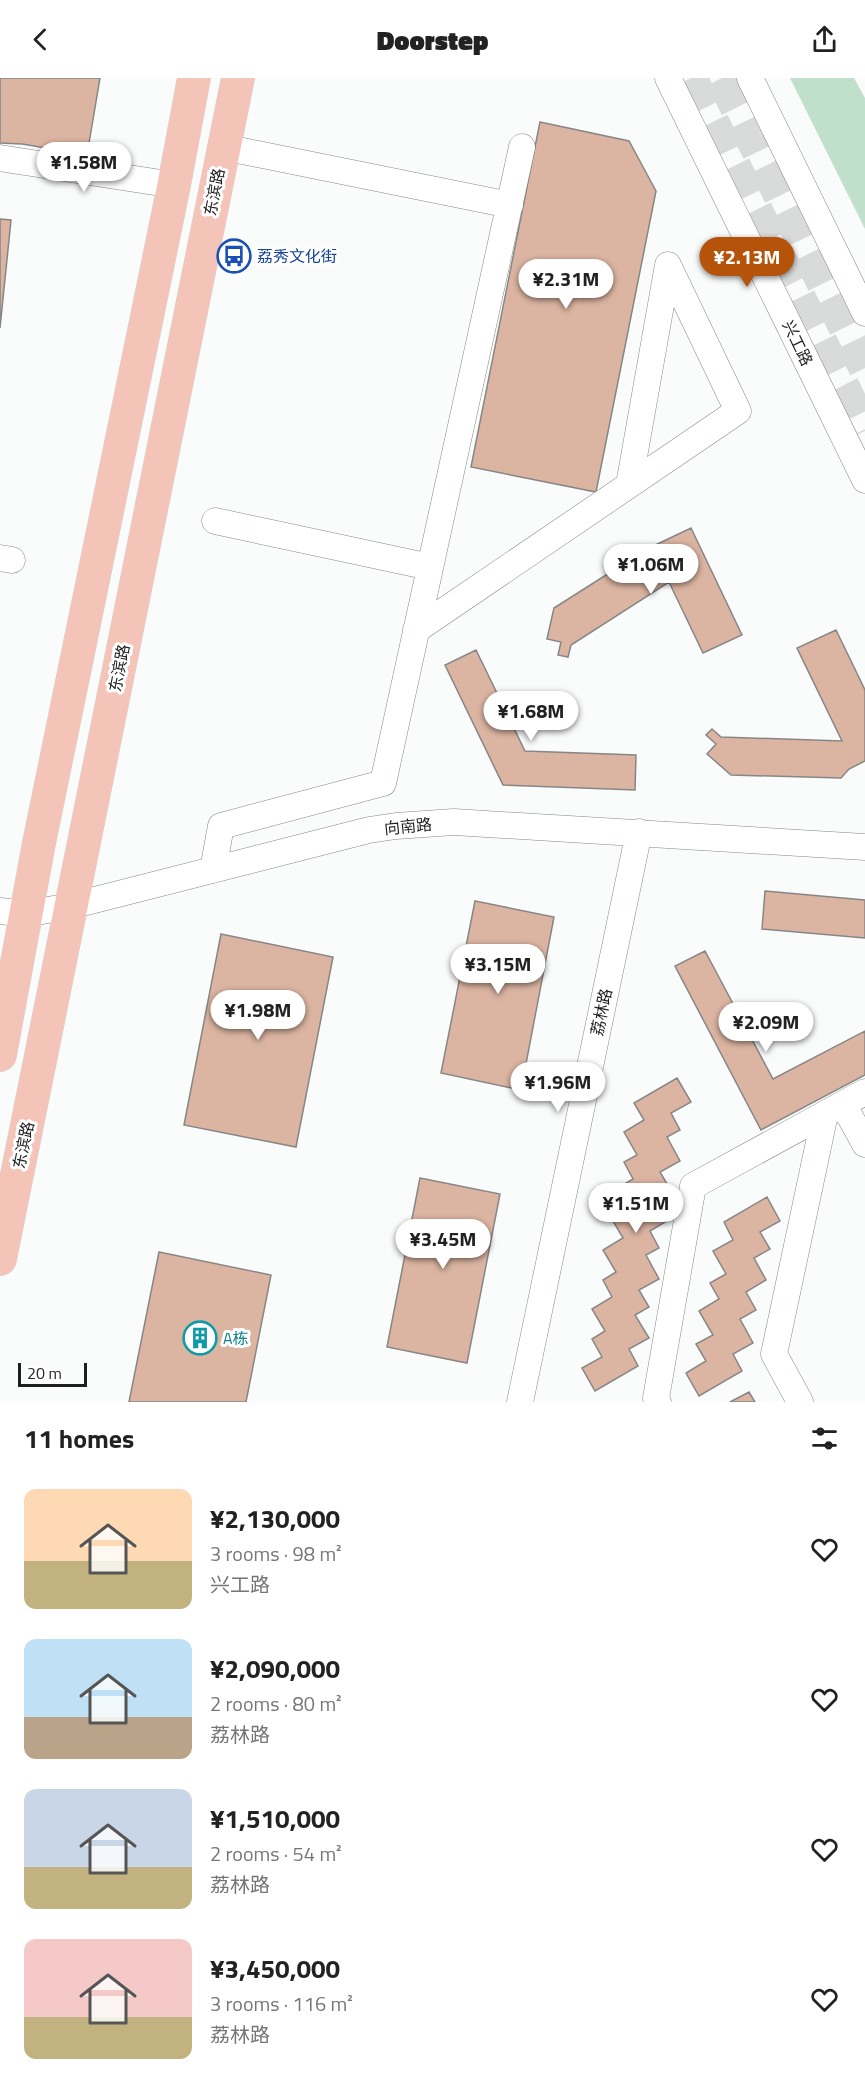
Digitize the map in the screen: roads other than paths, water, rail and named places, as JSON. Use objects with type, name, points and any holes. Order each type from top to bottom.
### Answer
[{"type":"main road","points":[[0,1055],[13,912],[174,185],[194,78]]},
{"type":"main road","name":"东滨路","points":[[0,1259],[238,78]]},
{"type":"street","name":"兴工路","points":[[668,78],[865,480]]},
{"type":"street","points":[[750,78],[863,303]]},
{"type":"street","points":[[223,147],[510,205]]},
{"type":"street","points":[[213,870],[221,826],[383,783],[522,147]]},
{"type":"street","points":[[0,158],[174,185]]},
{"type":"street","points":[[416,630],[738,411],[668,265],[629,485]]},
{"type":"street","points":[[215,521],[430,567]]},
{"type":"street","name":"向南路","points":[[13,912],[71,906],[342,837],[396,826],[454,822],[865,847]]},
{"type":"street","name":"荔林路","points":[[519,1402],[639,832]]},
{"type":"street","name":"向南路","points":[[826,844],[865,834]]},
{"type":"street","points":[[844,1103],[865,1144]]},
{"type":"street","points":[[658,1402],[656,1398],[693,1186],[844,1103]]},
{"type":"street","points":[[800,1402],[774,1354],[844,1103]]},
{"type":"tunnel","points":[[691,78],[865,431]]},
{"type":"tunnel","points":[[722,78],[865,368]]},
{"type":"place","name":"荔秀文化街","points":[[234,256]]},
{"type":"place","name":"A栋","points":[[200,1338]]}]
